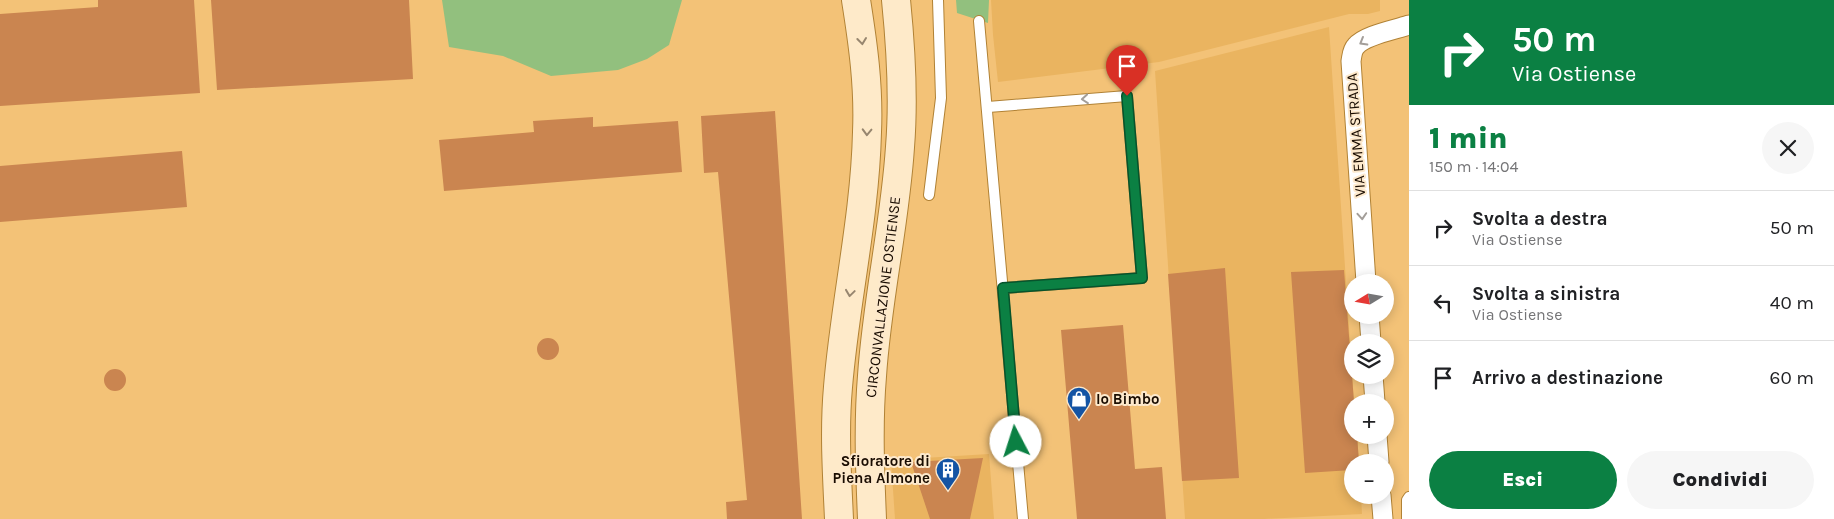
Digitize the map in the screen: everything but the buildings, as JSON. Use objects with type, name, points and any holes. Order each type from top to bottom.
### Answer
[{"type":"main road","points":[[839,519],[836,404],[864,180],[868,131],[866,83],[856,0]]},
{"type":"main road","name":"CIRCONVALLAZIONE OSTIENSE","points":[[872,519],[869,456],[872,376],[900,148],[902,76],[896,0]]},
{"type":"street","name":"VIA EMMA STRADA","points":[[1365,274],[1352,53],[1356,46],[1367,38],[1409,25]]},
{"type":"street","points":[[1382,504],[1383,519]]},
{"type":"lane","points":[[929,195],[941,98],[938,0]]},
{"type":"lane","points":[[979,21],[988,107],[1022,519]]},
{"type":"lane","points":[[988,107],[1127,96],[1142,278],[1003,288]]},
{"type":"lane","points":[[1407,519],[1406,500],[1409,497]]},
{"type":"shaded area","points":[[991,0],[1380,0],[1380,11],[1368,14],[1349,14],[1159,62],[998,82]]},
{"type":"shaded area","points":[[1329,27],[1345,274],[1344,324],[1349,324],[1349,334],[1344,334],[1344,384],[1353,384],[1353,394],[1344,394],[1344,444],[1358,444],[1358,454],[1344,454],[1344,504],[1361,504],[1362,514],[1264,519],[1185,519],[1155,71]]},
{"type":"shaded area","points":[[989,454],[994,519],[895,519],[891,460]]},
{"type":"green space","points":[[442,0],[682,0],[669,45],[647,59],[618,70],[551,76],[503,56],[449,47]]},
{"type":"green space","points":[[956,0],[989,0],[988,23],[957,13]]},
{"type":"place","name":"Io Bimbo","points":[[1079,420]]},
{"type":"place","name":"Sfioratore di Piena Almone","points":[[948,491]]},
{"type":"route","points":[[1016,442],[1003,288],[1142,278],[1127,96]]}]
